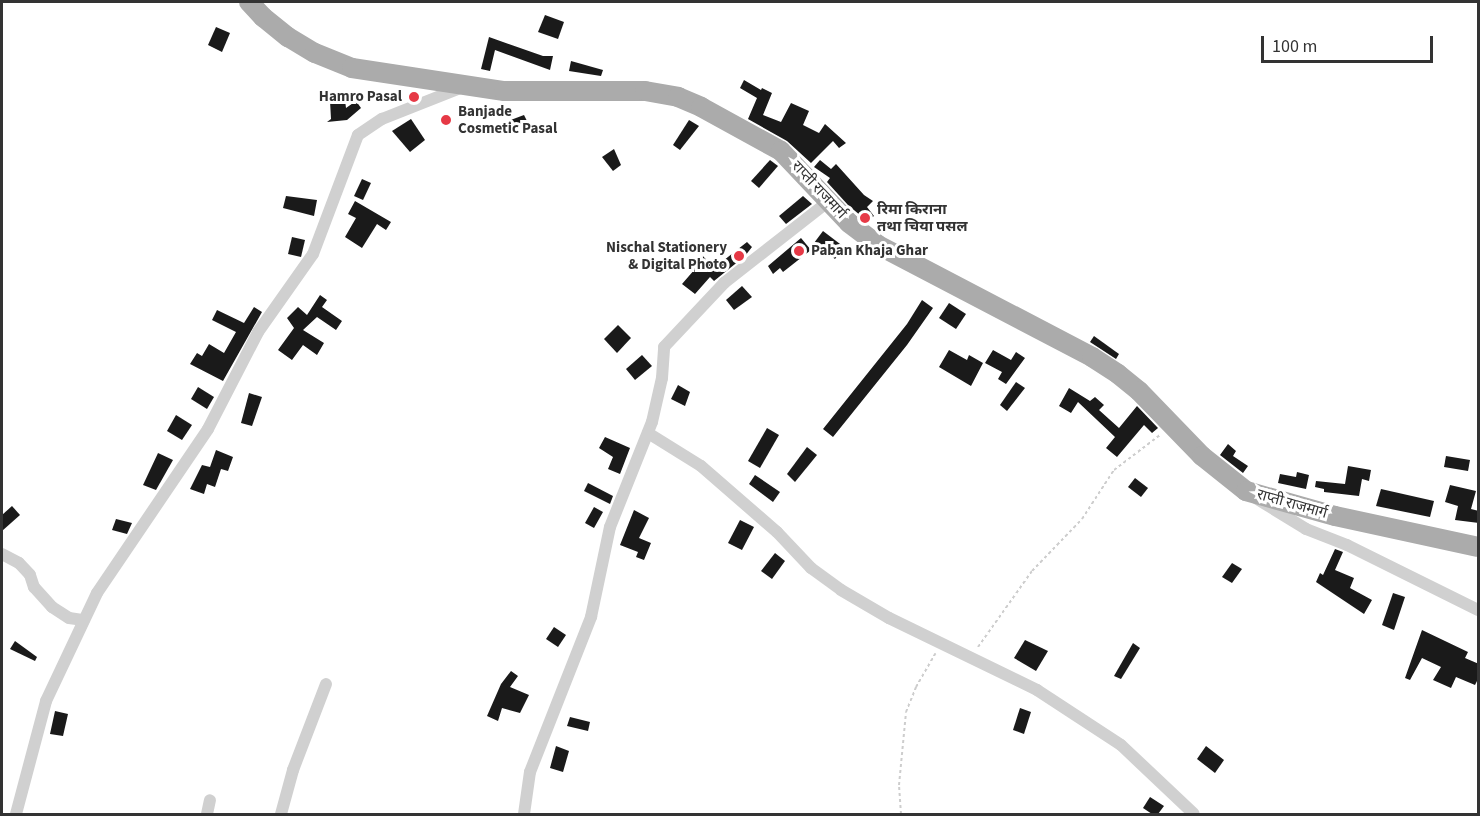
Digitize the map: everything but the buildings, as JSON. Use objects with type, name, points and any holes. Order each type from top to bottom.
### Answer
[{"type":"main road","name":"राप्ती राजमार्ग","points":[[249,2],[263,17],[288,37],[315,53],[352,68],[504,91],[645,91],[678,97],[733,123],[781,152],[849,223],[878,245],[1092,357],[1139,391],[1202,456],[1246,491],[1335,516],[1479,547]]},
{"type":"street","points":[[16,814],[46,701],[97,593],[208,429],[258,332],[313,254],[358,135],[382,119],[467,85]]},
{"type":"street","points":[[524,814],[530,772],[591,616],[610,527],[648,433],[662,378],[664,347],[724,283],[829,201]]},
{"type":"street","points":[[648,433],[701,466],[777,532],[811,568],[841,590],[889,618],[1037,690],[1121,745],[1194,814]]},
{"type":"street","points":[[1246,491],[1267,507],[1306,529],[1347,545],[1479,610]]},
{"type":"street","points":[[2,554],[19,563],[30,575],[34,587],[52,607],[69,618],[84,620]]},
{"type":"street","points":[[281,814],[293,770],[326,684]]},
{"type":"street","points":[[207,814],[210,800]]},
{"type":"path","points":[[971,658],[1032,572],[1082,519],[1114,470],[1172,426]]},
{"type":"path","points":[[901,814],[899,785],[906,712],[916,687],[942,643]]},
{"type":"place","name":"Hamro Pasal","points":[[414,97]]},
{"type":"place","name":"Banjade Cosmetic Pasal","points":[[446,120]]},
{"type":"place","name":"रिमा किराना तथा चिया पसल","points":[[865,218]]},
{"type":"place","name":"Paban Khaja Ghar","points":[[799,251]]},
{"type":"place","name":"Nischal Stationery & Digital Photo","points":[[739,256]]}]
